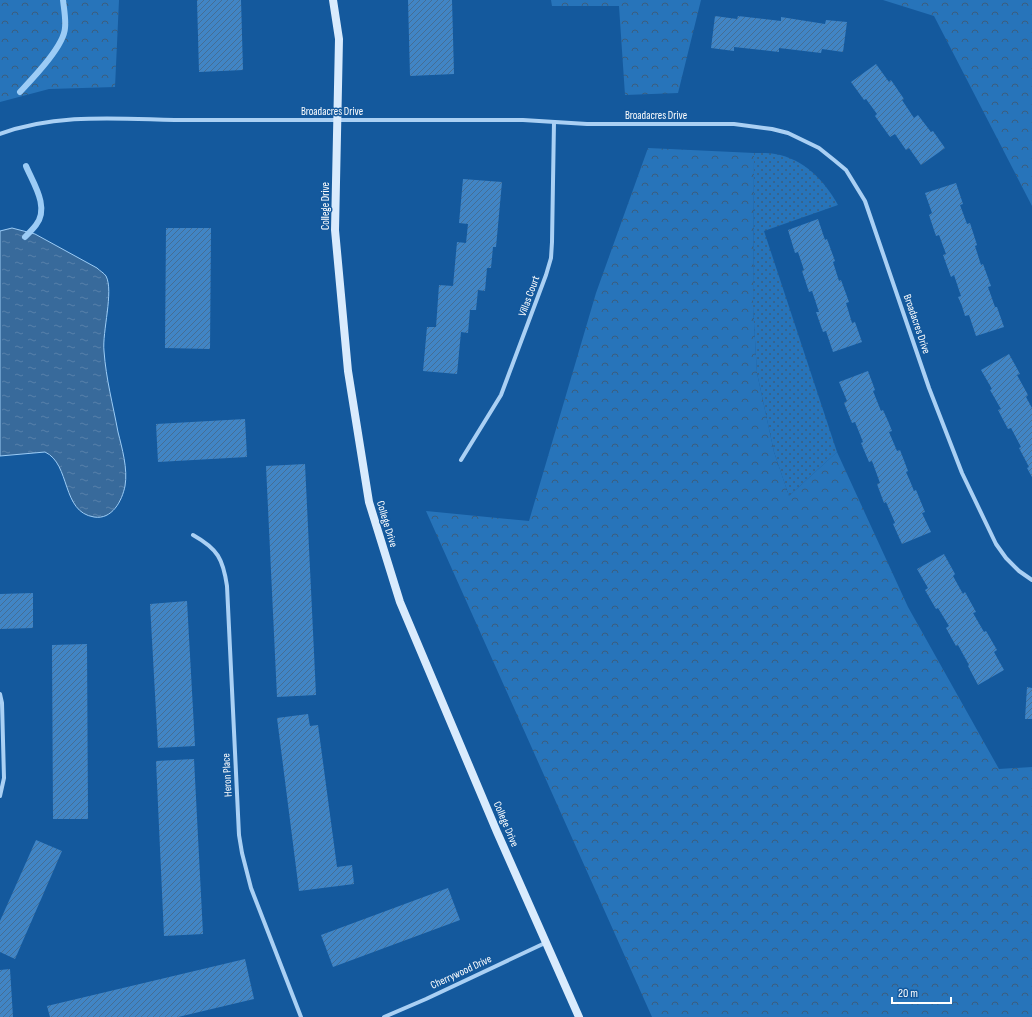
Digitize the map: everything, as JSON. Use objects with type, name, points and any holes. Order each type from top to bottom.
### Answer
[{"type":"main road","name":"College Drive","points":[[333,0],[339,39],[335,230],[348,371],[369,502],[400,602],[545,943],[579,1017]]},
{"type":"street","name":"Broadacres Drive","points":[[0,134],[36,124],[62,120],[87,119],[492,120],[616,125],[734,124],[772,129],[788,134],[819,148],[846,170],[865,202],[929,388],[962,473],[996,544],[1018,572],[1032,580]]},
{"type":"street","name":"Villas Court","points":[[461,460],[501,395],[546,275],[552,242],[554,122]]},
{"type":"street","name":"Heron Place","points":[[193,535],[214,549],[220,558],[224,572],[239,835],[242,854],[251,888],[301,1017]]},
{"type":"street","points":[[0,694],[2,703],[4,778],[0,796]]},
{"type":"street","name":"Cherrywood Drive","points":[[384,1017],[545,943]]},
{"type":"green space","points":[[0,0],[119,0],[115,87],[49,89],[0,102]]},
{"type":"green space","points":[[551,0],[701,0],[678,93],[625,95],[619,6],[552,6]]},
{"type":"green space","points":[[883,0],[1032,0],[1032,206],[934,16]]},
{"type":"green space","points":[[648,148],[754,153],[753,307],[757,373],[774,452],[789,496],[837,452],[908,607],[999,769],[1032,767],[1032,1017],[652,1017],[426,511],[529,521],[596,293]]},
{"type":"green space","points":[[754,153],[773,154],[785,157],[804,166],[820,179],[838,205],[764,231],[837,452],[789,496],[774,452],[757,373],[753,307]]},
{"type":"water","points":[[12,228],[35,234],[97,268],[106,276],[109,291],[104,351],[110,392],[124,459],[126,479],[124,492],[119,503],[106,516],[94,517],[83,513],[76,506],[59,467],[53,458],[45,452],[0,456],[0,231]]},
{"type":"building","points":[[197,0],[241,0],[243,70],[199,72]]},
{"type":"building","points":[[408,0],[452,0],[454,74],[410,76]]},
{"type":"building","points":[[715,16],[737,19],[738,16],[781,21],[781,17],[825,24],[826,20],[847,22],[843,52],[822,49],[821,53],[779,48],[779,52],[734,47],[734,51],[711,48]]},
{"type":"building","points":[[876,64],[889,82],[891,80],[904,99],[902,100],[914,118],[918,115],[931,132],[933,131],[945,148],[921,165],[909,148],[906,150],[895,134],[890,137],[875,116],[877,114],[866,99],[864,100],[851,82]]},
{"type":"building","points":[[463,179],[502,182],[496,247],[493,247],[491,268],[487,268],[485,291],[478,290],[476,310],[470,310],[468,333],[461,332],[457,374],[423,371],[427,327],[436,327],[439,285],[453,286],[457,242],[466,243],[468,224],[459,223]]},
{"type":"building","points":[[956,183],[963,204],[960,205],[967,224],[970,223],[981,265],[983,264],[991,286],[988,287],[1004,327],[976,336],[969,315],[965,316],[958,297],[961,296],[954,275],[951,277],[943,255],[946,254],[939,235],[936,236],[929,215],[932,213],[925,193]]},
{"type":"building","points":[[818,219],[825,240],[827,239],[835,261],[833,262],[839,281],[841,280],[849,302],[846,303],[852,323],[855,322],[862,342],[833,352],[826,331],[823,332],[816,312],[819,312],[812,291],[809,292],[798,252],[795,253],[788,230]]},
{"type":"building","points":[[166,228],[211,228],[210,349],[165,348]]},
{"type":"building","points":[[1009,354],[1020,374],[1017,375],[1028,395],[1026,397],[1032,408],[1032,477],[1027,468],[1029,467],[1019,448],[1021,447],[1011,428],[1008,429],[998,410],[1001,409],[981,370]]},
{"type":"building","points":[[868,371],[875,390],[873,391],[881,411],[883,410],[892,431],[889,432],[897,451],[900,450],[908,471],[906,472],[914,491],[916,490],[925,512],[922,513],[931,532],[902,544],[893,524],[895,523],[886,502],[884,503],[877,484],[880,483],[872,461],[869,462],[861,443],[863,442],[855,422],[852,423],[844,403],[847,401],[839,382]]},
{"type":"building","points":[[245,419],[247,457],[158,462],[156,424]]},
{"type":"building","points":[[305,464],[316,695],[277,697],[266,466]]},
{"type":"building","points":[[944,554],[955,574],[953,576],[963,594],[965,592],[976,612],[973,613],[997,650],[994,652],[1004,670],[978,685],[958,645],[956,646],[946,628],[949,626],[938,608],[936,609],[925,590],[928,588],[917,569]]},
{"type":"building","points":[[33,593],[33,628],[0,629],[0,594]]},
{"type":"building","points":[[187,601],[195,746],[158,748],[150,604]]},
{"type":"building","points":[[87,644],[88,819],[53,819],[52,645]]},
{"type":"building","points":[[1027,687],[1032,688],[1032,719],[1025,719]]},
{"type":"building","points":[[308,714],[310,726],[318,725],[337,867],[352,865],[354,884],[299,891],[277,718]]},
{"type":"building","points":[[194,759],[203,934],[164,936],[156,761]]},
{"type":"building","points":[[36,840],[62,851],[15,959],[0,952],[0,921]]},
{"type":"building","points":[[448,888],[460,920],[333,967],[321,935]]},
{"type":"building","points":[[245,959],[254,999],[178,1017],[50,1017],[47,1006]]},
{"type":"building","points":[[10,969],[13,1017],[0,1017],[0,970]]},
{"type":"waterway","points":[[20,92],[47,62],[59,44],[65,28],[63,0]]},
{"type":"waterway","points":[[25,237],[36,225],[40,218],[41,211],[39,195],[26,166]]}]
